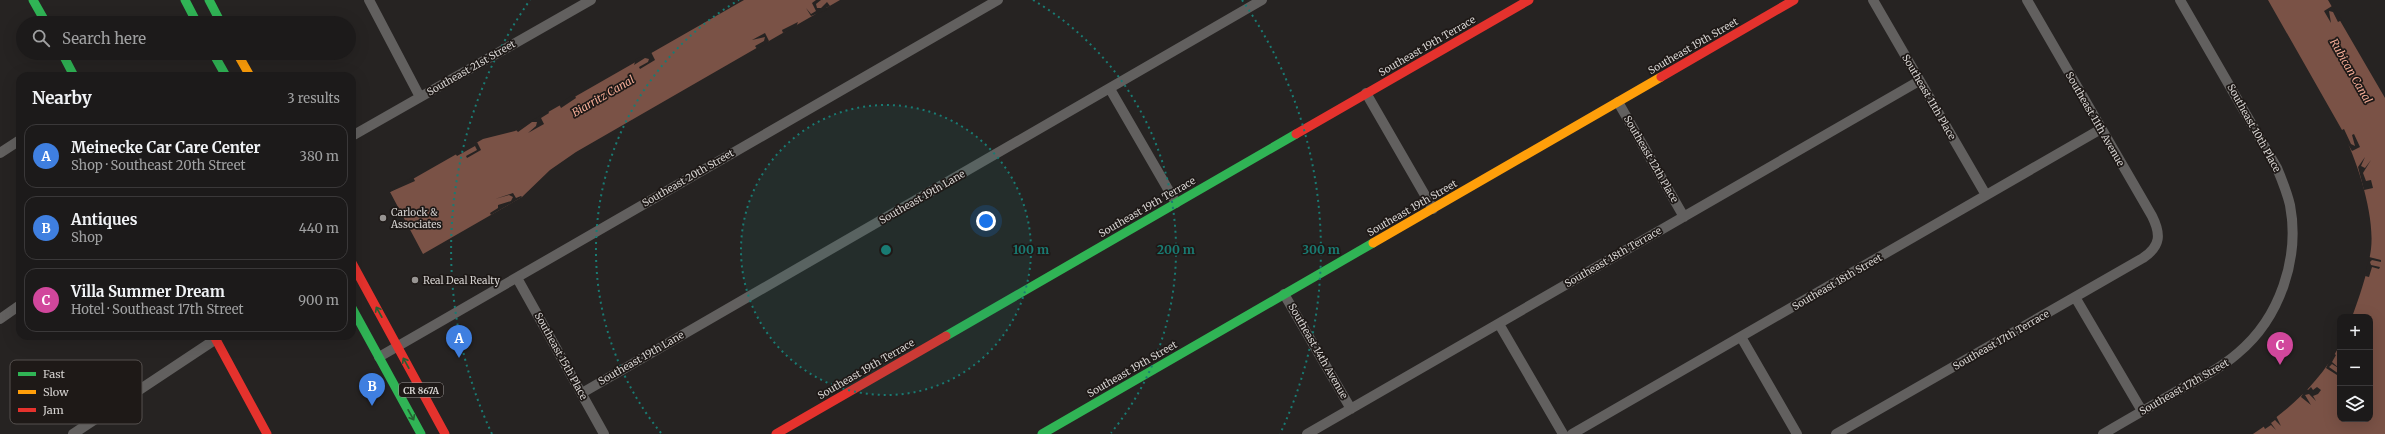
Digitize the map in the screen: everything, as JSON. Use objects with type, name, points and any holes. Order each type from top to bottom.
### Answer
[{"type":"street","points":[[33,0],[42,16]]},
{"type":"street","points":[[185,0],[193,16]]},
{"type":"street","points":[[209,0],[217,16]]},
{"type":"street","points":[[369,0],[420,97]]},
{"type":"street","name":"Southeast 21st Street","points":[[356,134],[590,0]]},
{"type":"street","name":"Southeast 20th Street","points":[[379,357],[998,0]]},
{"type":"street","name":"Southeast 19th Lane","points":[[582,393],[1262,0]]},
{"type":"street","name":"Southeast 19th Terrace","points":[[776,434],[1529,0]]},
{"type":"street","name":"Southeast 19th Street","points":[[1042,434],[1794,0]]},
{"type":"street","name":"Southeast 11th Place","points":[[1873,0],[1986,195]]},
{"type":"street","name":"Southeast 11th Avenue","points":[[2027,0],[2152,216],[2158,230],[2159,239]]},
{"type":"street","name":"Southeast 10th Place","points":[[2180,0],[2264,144],[2285,188],[2292,222],[2289,268]]},
{"type":"street","points":[[66,60],[72,72]]},
{"type":"street","points":[[217,60],[224,72]]},
{"type":"street","points":[[241,60],[248,72]]},
{"type":"street","name":"Southeast 18th Terrace","points":[[1307,434],[1919,80]]},
{"type":"street","points":[[1110,89],[1176,203]]},
{"type":"street","points":[[1366,93],[1433,209]]},
{"type":"street","name":"Southeast 12th Place","points":[[1618,102],[1684,216]]},
{"type":"street","name":"Southeast 18th Street","points":[[1572,434],[2101,129]]},
{"type":"street","points":[[0,153],[16,143]]},
{"type":"street","name":"Southeast 17th Terrace","points":[[1836,434],[2148,255],[2156,247],[2159,239]]},
{"type":"street","name":"Southeast 17th Street","points":[[2103,434],[2221,366],[2248,344],[2262,328],[2276,304],[2289,268]]},
{"type":"street","name":"CR 867A","points":[[356,270],[445,434]]},
{"type":"street","name":"Southeast 15th Place","points":[[517,278],[604,434]]},
{"type":"street","name":"Southeast 14th Avenue","points":[[1284,294],[1351,408]]},
{"type":"street","points":[[2075,297],[2142,411]]},
{"type":"street","points":[[0,319],[16,308]]},
{"type":"street","name":"CR 867A","points":[[356,315],[421,434]]},
{"type":"street","points":[[1499,324],[1563,434]]},
{"type":"street","points":[[1741,337],[1798,434]]},
{"type":"street","points":[[142,388],[212,340]]},
{"type":"street","points":[[216,340],[267,434]]},
{"type":"street","points":[[74,434],[89,424]]},
{"type":"water","name":"Biarritz Canal","points":[[744,0],[840,0],[576,152],[550,170],[522,197],[423,254],[390,192],[483,139],[515,131]]},
{"type":"water","name":"Rubican Canal","points":[[2268,0],[2328,0],[2385,98],[2385,434],[2253,434],[2279,415],[2302,395],[2323,372],[2337,350],[2337,422],[2373,422],[2373,314],[2353,314],[2366,275],[2370,258],[2372,235],[2368,204],[2364,188],[2342,130]]},
{"type":"pier","points":[[816,0],[821,0],[816,4],[817,8],[821,8],[827,2],[830,6],[826,8],[827,10],[811,16],[806,8],[811,14],[816,11],[812,3]]},
{"type":"pier","points":[[2332,6],[2342,20],[2338,22],[2333,12],[2329,11],[2331,23],[2324,11]]},
{"type":"pier","points":[[798,22],[796,27],[783,33],[782,30]]},
{"type":"pier","points":[[765,33],[769,41],[758,50],[755,46],[764,41],[765,37],[752,40]]},
{"type":"pier","points":[[651,52],[655,60],[640,69],[639,67],[648,62],[649,59],[645,58],[634,65],[636,59]]},
{"type":"pier","points":[[574,94],[576,98],[561,108],[559,104]]},
{"type":"pier","points":[[548,111],[549,113],[541,118],[544,124],[528,133],[536,126],[537,122],[532,122],[518,132],[516,130]]},
{"type":"pier","points":[[2344,129],[2351,144],[2355,146],[2352,135],[2354,134],[2360,147],[2352,151],[2340,131]]},
{"type":"pier","points":[[477,142],[481,150],[467,158],[466,156],[477,150],[475,146],[457,156],[455,153]]},
{"type":"pier","points":[[2365,157],[2361,166],[2365,168],[2371,160],[2363,173],[2366,181],[2371,180],[2373,188],[2364,190],[2358,167]]},
{"type":"pier","points":[[413,177],[415,181],[390,192],[389,191]]},
{"type":"pier","points":[[513,193],[516,198],[522,197],[491,215],[490,213],[498,208],[498,205],[511,201],[513,197],[509,195],[495,199]]},
{"type":"pier","points":[[2369,257],[2381,260],[2381,262],[2372,260],[2370,262],[2371,265],[2380,267],[2379,269],[2372,267],[2369,277],[2365,276]]},
{"type":"pier","points":[[2333,353],[2336,355],[2332,362],[2337,367],[2332,364],[2329,367],[2337,373],[2337,375],[2326,368]]},
{"type":"pier","points":[[2311,387],[2313,390],[2317,387],[2321,390],[2318,394],[2313,396],[2316,401],[2309,394],[2305,395],[2311,405],[2301,397],[2306,388],[2308,390]]},
{"type":"pier","points":[[2276,416],[2281,426],[2275,420],[2271,423],[2276,430],[2271,425],[2265,429],[2263,425]]},
{"type":"traffic: fast","points":[[33,0],[42,16]]},
{"type":"traffic: fast","points":[[185,0],[193,16]]},
{"type":"traffic: fast","points":[[209,0],[217,16]]},
{"type":"traffic: fast","points":[[66,60],[72,72]]},
{"type":"traffic: fast","points":[[217,60],[224,72]]},
{"type":"traffic: fast","points":[[946,336],[1296,134]]},
{"type":"traffic: fast","points":[[1042,434],[1373,243]]},
{"type":"traffic: fast","points":[[356,315],[421,434]]},
{"type":"traffic: slow","points":[[241,60],[248,72]]},
{"type":"traffic: slow","points":[[1373,243],[1661,77]]},
{"type":"traffic: jam","points":[[1296,134],[1529,0]]},
{"type":"traffic: jam","points":[[1661,77],[1794,0]]},
{"type":"traffic: jam","points":[[356,270],[445,434]]},
{"type":"traffic: jam","points":[[776,434],[946,336]]},
{"type":"traffic: jam","points":[[216,340],[267,434]]},
{"type":"place","name":"Carlock & Associates","points":[[383,218]]},
{"type":"place","name":"Real Deal Realty","points":[[415,280]]},
{"type":"place","name":"Meinecke Car Care Center","points":[[459,358]]},
{"type":"place","name":"Villa Summer Dream","points":[[2280,365]]},
{"type":"place","name":"Antiques","points":[[372,406]]}]
